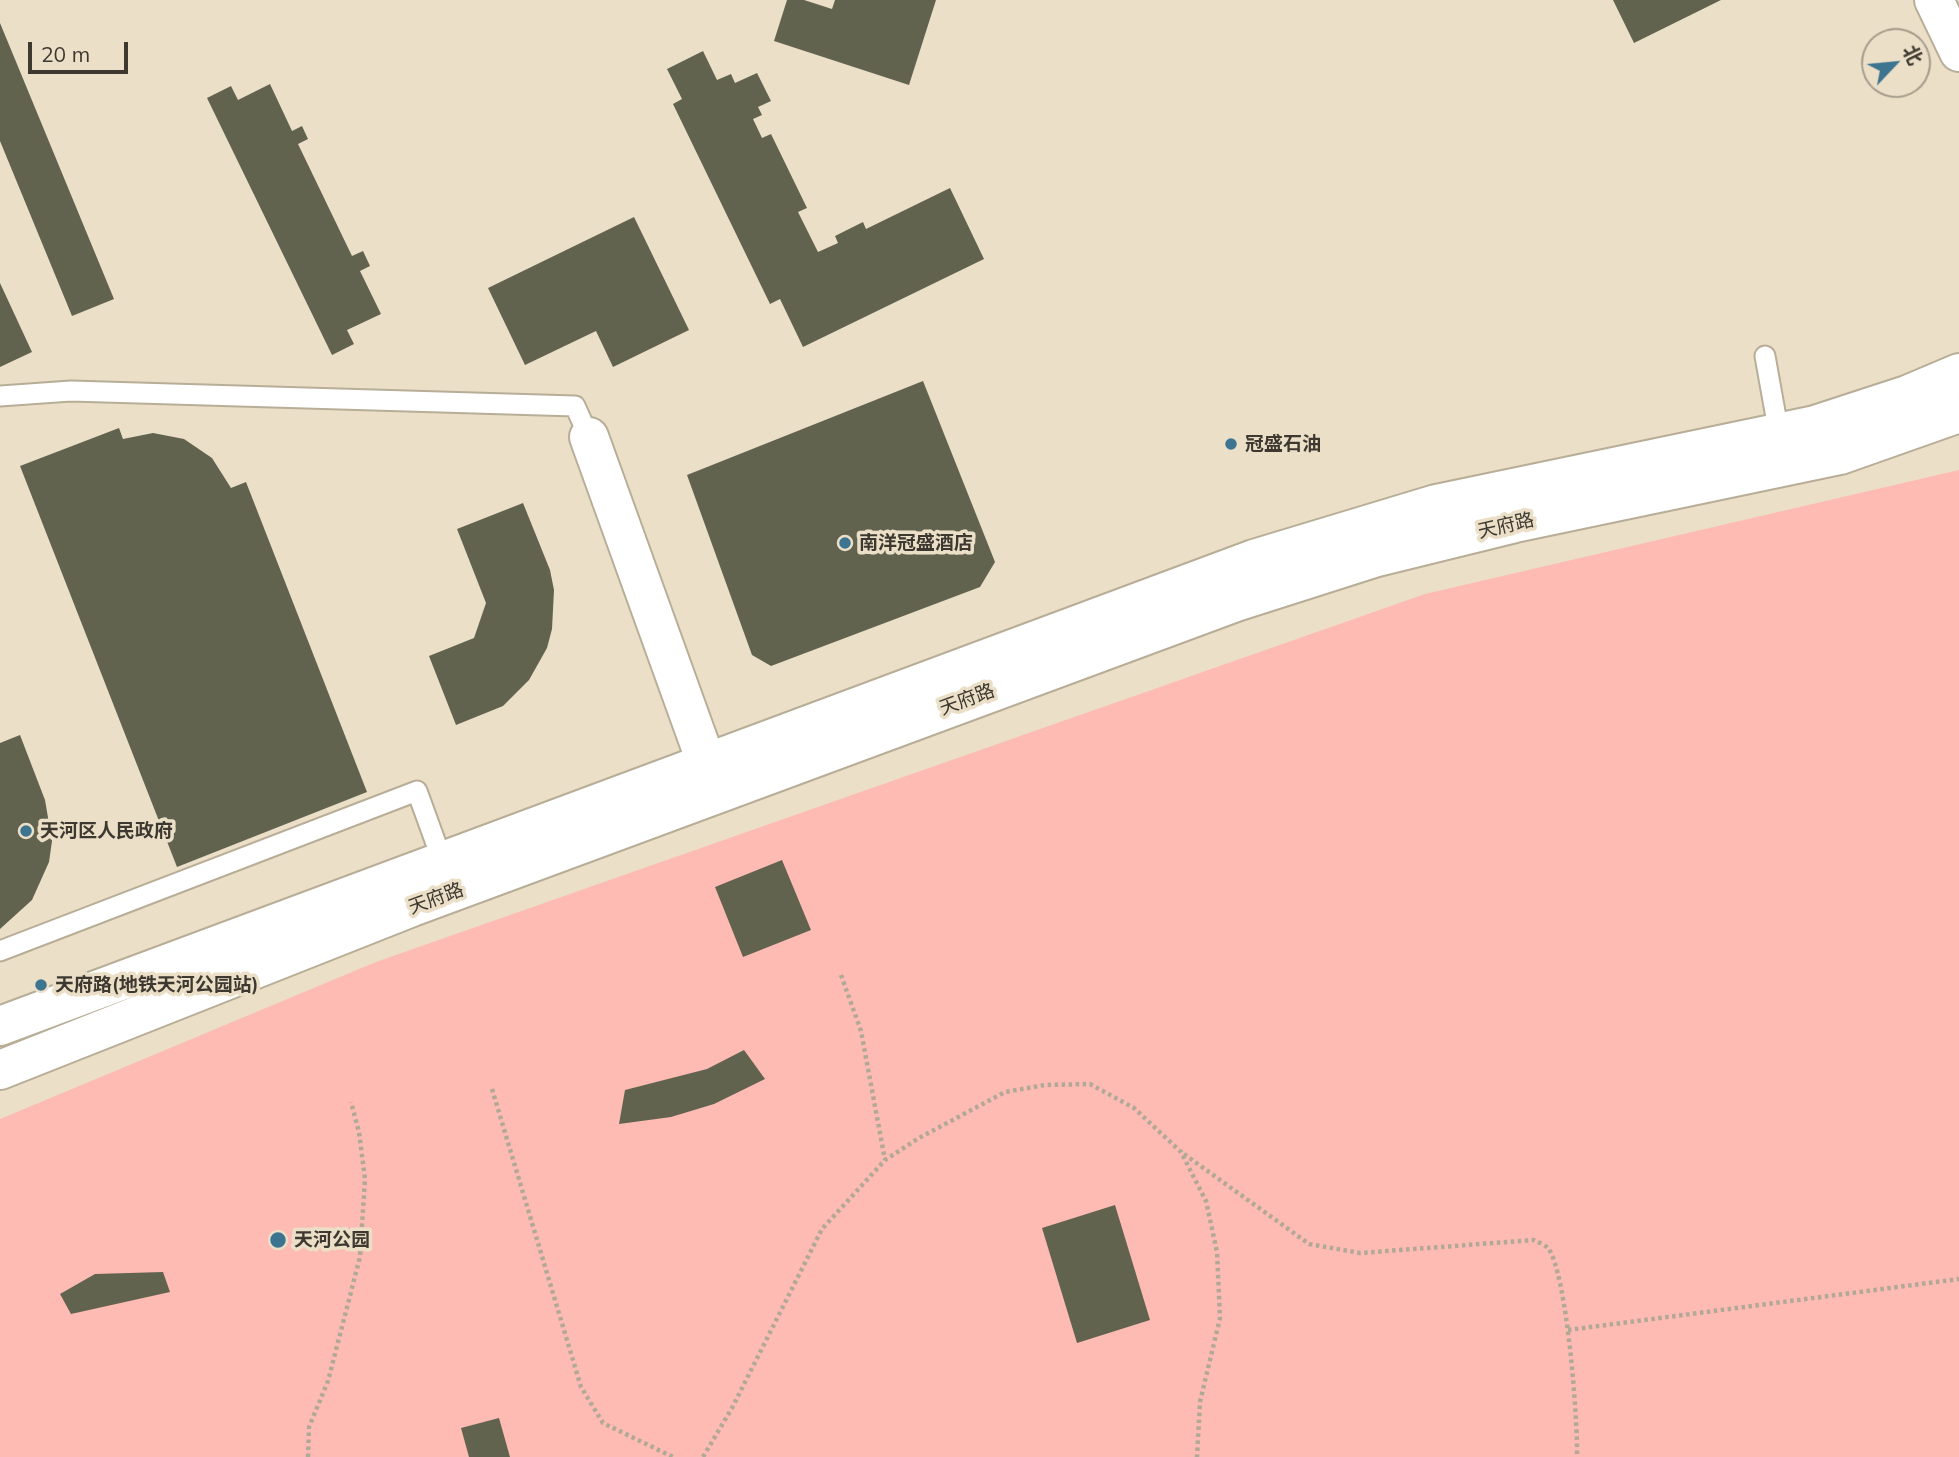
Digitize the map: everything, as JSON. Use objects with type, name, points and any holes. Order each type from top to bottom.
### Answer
[{"type":"main road","points":[[1934,0],[1959,52]]},
{"type":"main road","name":"天府路","points":[[0,1070],[412,907],[712,777],[1171,588],[1371,522],[1505,489],[1779,434],[1874,406],[1959,373]]},
{"type":"main road","name":"天府路","points":[[0,1026],[442,860],[712,777],[1311,577],[1515,523],[1787,469],[1890,440],[1959,413]]},
{"type":"main road","points":[[589,437],[712,777]]},
{"type":"lane","points":[[1765,356],[1779,434]]},
{"type":"lane","points":[[0,397],[71,391],[575,406],[589,437]]},
{"type":"lane","points":[[0,951],[417,791],[442,860]]},
{"type":"path","points":[[841,975],[861,1031],[885,1160]]},
{"type":"path","points":[[703,1457],[732,1408],[822,1229],[885,1160],[919,1138],[1006,1092],[1045,1085],[1090,1084],[1134,1108],[1181,1152],[1310,1244],[1360,1253],[1534,1240],[1547,1247],[1553,1261],[1567,1330],[1578,1423],[1577,1457]]},
{"type":"path","points":[[492,1089],[581,1387],[603,1423],[673,1457]]},
{"type":"path","points":[[309,1457],[309,1427],[328,1381],[360,1258],[365,1179],[359,1132],[351,1102]]},
{"type":"path","points":[[1181,1152],[1206,1201],[1217,1252],[1220,1318],[1200,1402],[1197,1457]]},
{"type":"path","points":[[1567,1330],[1959,1279]]},
{"type":"shaded area","name":"天河公园","points":[[1959,470],[1959,1457],[0,1457],[0,1119],[376,962],[1425,594]]},
{"type":"building","points":[[787,0],[804,0],[832,9],[835,0],[936,0],[909,85],[774,41]]},
{"type":"building","points":[[1613,0],[1721,0],[1634,43]]},
{"type":"building","points":[[0,23],[114,299],[72,316],[0,141]]},
{"type":"building","points":[[703,51],[717,80],[731,74],[735,83],[757,73],[771,101],[758,107],[762,115],[753,119],[762,138],[771,134],[807,208],[798,212],[818,252],[838,243],[835,236],[863,222],[866,229],[950,188],[984,259],[803,347],[780,299],[770,304],[673,104],[682,99],[667,69]]},
{"type":"building","points":[[270,84],[292,131],[302,126],[308,139],[298,144],[352,256],[363,251],[370,266],[360,271],[381,314],[347,330],[354,344],[332,355],[207,98],[231,86],[238,100]]},
{"type":"building","points":[[634,217],[689,330],[613,367],[596,331],[525,365],[488,288]]},
{"type":"building","points":[[0,283],[32,352],[0,367]]},
{"type":"building","points":[[923,381],[995,562],[980,587],[771,666],[752,655],[687,475]]},
{"type":"building","points":[[119,428],[123,439],[153,433],[184,439],[212,458],[231,488],[246,482],[367,792],[177,867],[20,466]]},
{"type":"building","points":[[523,503],[550,570],[554,590],[552,629],[547,648],[529,680],[503,706],[456,725],[429,656],[474,638],[486,603],[457,529]]},
{"type":"building","name":"天河区人民政府","points":[[20,735],[45,800],[52,841],[49,862],[32,900],[0,929],[0,743]]},
{"type":"building","points":[[782,860],[811,930],[743,957],[715,887]]},
{"type":"building","points":[[744,1050],[765,1079],[714,1104],[671,1117],[619,1124],[625,1090],[707,1069]]},
{"type":"building","points":[[1115,1205],[1150,1320],[1077,1343],[1042,1228]]},
{"type":"building","points":[[163,1272],[170,1292],[71,1314],[60,1294],[95,1274]]},
{"type":"building","points":[[499,1418],[510,1457],[469,1457],[461,1428]]},
{"type":"place","name":"冠盛石油","points":[[1231,444]]},
{"type":"place","name":"南洋冠盛酒店","points":[[845,543]]},
{"type":"place","name":"天河区人民政府","points":[[26,831]]},
{"type":"place","name":"天府路(地铁天河公园站)","points":[[41,985]]},
{"type":"place","name":"天河公园","points":[[278,1240]]}]
